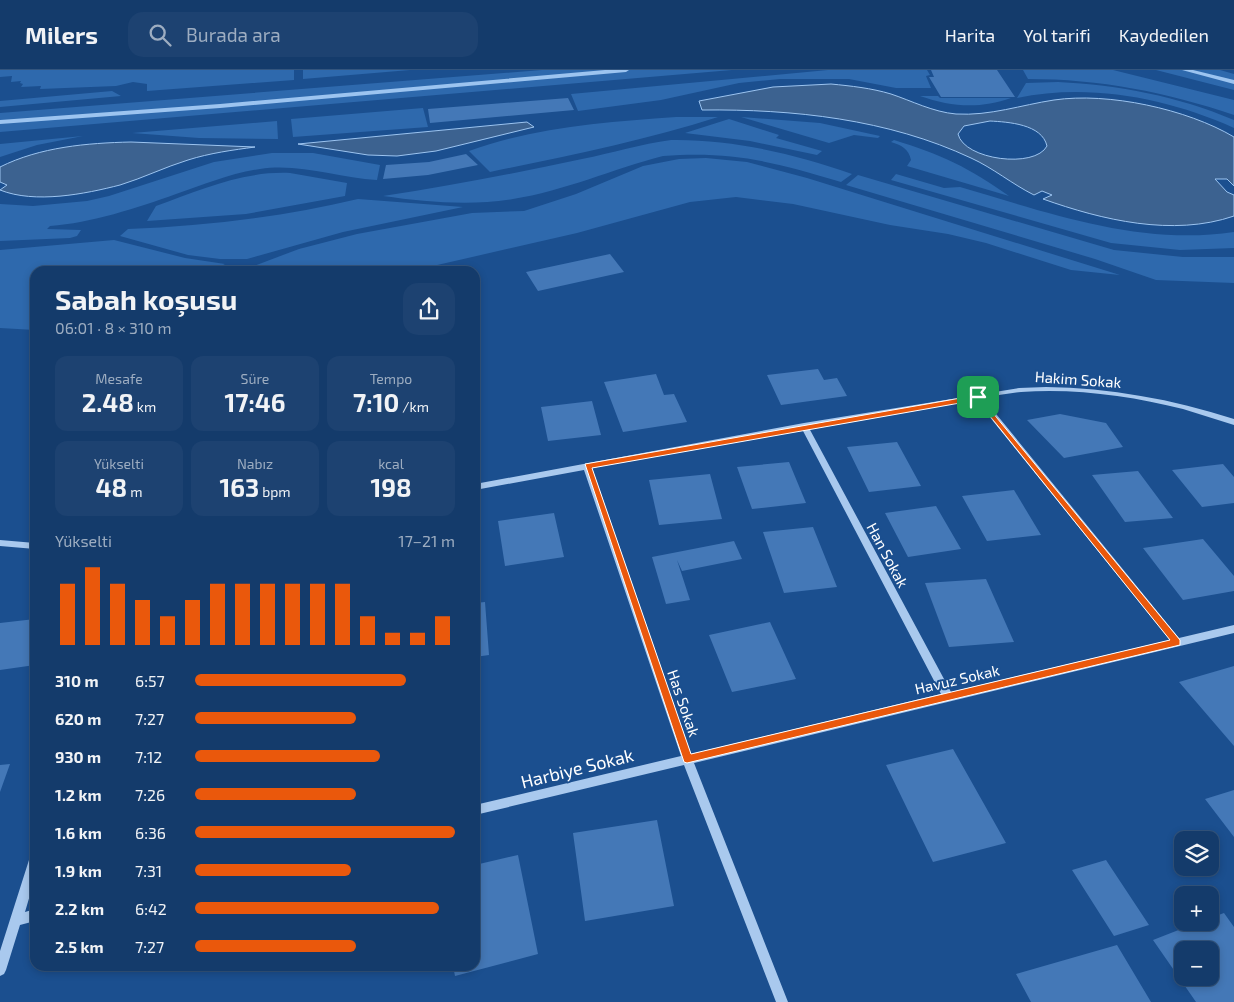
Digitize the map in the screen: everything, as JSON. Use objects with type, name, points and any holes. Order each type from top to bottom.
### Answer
[{"type":"street","name":"Hakim Sokak","points":[[480,486],[804,426],[978,397],[1046,388],[1086,390],[1177,407],[1234,422]]},
{"type":"street","points":[[978,397],[1177,642]]},
{"type":"street","name":"Han Sokak","points":[[804,426],[948,697]]},
{"type":"street","name":"Has Sokak","points":[[587,466],[687,759],[782,1002]]},
{"type":"street","points":[[0,544],[30,546]]},
{"type":"street","name":"Havuz Sokak","points":[[687,759],[1234,629]]},
{"type":"street","name":"Harbiye Sokak","points":[[480,809],[687,759]]},
{"type":"street","points":[[0,970],[30,875]]},
{"type":"street","points":[[15,920],[30,916]]},
{"type":"shaded area","points":[[0,70],[294,70],[294,80],[147,91],[147,84],[133,82],[116,86],[40,89],[41,86],[21,87],[23,84],[20,83],[21,81],[11,82],[12,76],[0,77]]},
{"type":"shaded area","points":[[303,70],[410,70],[303,79]]},
{"type":"shaded area","points":[[542,70],[732,70],[0,132],[0,113]]},
{"type":"shaded area","points":[[828,70],[927,70],[930,75],[926,76],[931,88],[896,88],[849,79],[780,79],[739,83],[661,100],[578,111],[571,94]]},
{"type":"shaded area","points":[[1023,70],[1113,70],[1234,100],[1234,115],[1132,88],[1081,81],[1028,79]]},
{"type":"shaded area","points":[[1156,70],[1220,70],[1234,74],[1234,90]]},
{"type":"shaded area","points":[[1058,82],[1125,89],[1169,98],[1234,120],[1234,128],[1182,109],[1128,96],[1072,92],[1017,98],[1026,83]]},
{"type":"shaded area","points":[[831,84],[876,90],[931,109],[956,114],[993,112],[1054,100],[1075,98],[1122,101],[1171,111],[1194,118],[1234,137],[1234,186],[1227,179],[1215,179],[1227,192],[1234,195],[1234,216],[1211,222],[1187,225],[1162,225],[1113,219],[1043,199],[1052,195],[1042,191],[1034,195],[971,158],[907,134],[873,125],[805,114],[702,110],[699,101],[773,87]],"holes":[[[990,121],[1015,124],[1032,129],[1039,133],[1047,146],[1040,153],[1015,159],[986,155],[973,150],[963,143],[958,134],[964,126]]]},
{"type":"shaded area","points":[[112,91],[121,96],[0,107],[0,101]]},
{"type":"shaded area","points":[[920,96],[938,96],[940,98],[1011,98],[988,104],[966,105],[932,100]]},
{"type":"shaded area","points":[[423,108],[428,127],[293,137],[291,119]]},
{"type":"shaded area","points":[[676,117],[718,117],[633,141],[490,172],[469,151],[520,136],[545,131]]},
{"type":"shaded area","points":[[741,117],[820,123],[880,136],[878,138],[854,135],[829,143]]},
{"type":"shaded area","points":[[729,119],[779,135],[776,138],[822,151],[817,155],[750,141],[685,133]]},
{"type":"shaded area","points":[[277,121],[278,139],[199,138],[132,133]]},
{"type":"shaded area","points":[[527,122],[534,127],[436,151],[397,156],[368,155],[298,144]]},
{"type":"shaded area","points":[[83,136],[37,145],[0,157],[0,144]]},
{"type":"shaded area","points":[[671,140],[717,142],[763,149],[808,160],[852,174],[841,182],[754,160],[711,155],[663,156],[551,191],[513,199],[481,202],[448,202],[383,196],[508,174]]},
{"type":"shaded area","points":[[894,140],[954,163],[981,177],[1009,196],[907,166],[911,160],[908,153],[901,146],[891,142]]},
{"type":"shaded area","points":[[131,142],[255,147],[196,158],[120,185],[91,192],[44,197],[14,194],[0,190],[7,185],[0,182],[0,167],[15,160],[64,147]]},
{"type":"shaded area","points":[[272,153],[313,153],[380,165],[377,180],[290,168],[249,171],[228,176],[114,214],[82,222],[50,226],[47,229],[81,230],[77,236],[70,238],[0,241],[0,204],[33,206],[87,201],[109,196],[214,162]]},
{"type":"shaded area","points":[[706,158],[747,162],[807,178],[1120,275],[1071,270],[986,243],[948,234],[890,225],[793,204],[736,197],[690,202],[577,233],[433,266],[254,266],[299,249],[357,234],[472,213],[524,211],[576,194],[643,166],[679,159]]},
{"type":"shaded area","points":[[290,173],[347,183],[345,196],[246,214],[147,221],[156,206],[205,188],[255,175]]},
{"type":"shaded area","points":[[896,174],[944,188],[960,187],[1061,216],[1129,231],[1164,235],[1234,232],[1234,248],[1180,250],[1111,243],[891,180]]},
{"type":"shaded area","points":[[858,175],[1114,250],[1183,257],[1234,257],[1234,283],[1156,280],[1095,259],[846,185]]},
{"type":"shaded area","points":[[358,199],[463,207],[343,232],[247,259],[220,259],[188,255],[120,236],[128,229],[244,220]]},
{"type":"shaded area","points":[[114,240],[185,258],[225,264],[221,266],[30,266],[30,330],[0,328],[0,250]]},
{"type":"building","points":[[931,70],[997,70],[1015,97],[941,97],[929,77],[934,77]]},
{"type":"building","points":[[568,98],[574,110],[430,123],[428,109]]},
{"type":"building","points":[[466,154],[478,165],[428,175],[383,179],[386,165],[429,162]]},
{"type":"building","points":[[610,254],[624,272],[538,291],[526,272]]},
{"type":"building","points":[[818,369],[824,380],[837,378],[847,396],[781,405],[767,375]]},
{"type":"building","points":[[656,374],[664,395],[674,394],[687,422],[623,432],[604,382]]},
{"type":"building","points":[[592,401],[601,435],[548,441],[541,407]]},
{"type":"building","points":[[1060,414],[1106,423],[1123,447],[1064,458],[1027,420]]},
{"type":"building","points":[[897,442],[921,486],[869,492],[847,447]]},
{"type":"building","points":[[789,462],[806,503],[752,509],[737,467]]},
{"type":"building","points":[[1223,464],[1234,477],[1234,503],[1202,507],[1172,470]]},
{"type":"building","points":[[1138,471],[1173,518],[1125,522],[1092,475]]},
{"type":"building","points":[[710,474],[722,519],[659,525],[649,480]]},
{"type":"building","points":[[1014,490],[1041,535],[987,541],[962,496]]},
{"type":"building","points":[[936,506],[961,549],[908,557],[885,513]]},
{"type":"building","points":[[554,513],[564,557],[505,566],[498,521]]},
{"type":"building","points":[[813,527],[837,587],[784,593],[763,532]]},
{"type":"building","points":[[1203,539],[1234,576],[1234,591],[1183,600],[1143,548]]},
{"type":"building","points":[[734,541],[742,559],[682,571],[677,560],[690,600],[666,604],[652,557]]},
{"type":"building","points":[[986,579],[1014,642],[949,647],[925,583]]},
{"type":"building","points":[[480,602],[485,602],[489,655],[480,656]]},
{"type":"building","points":[[30,620],[30,666],[0,670],[0,623]]},
{"type":"building","points":[[770,622],[796,679],[732,692],[709,635]]},
{"type":"building","points":[[1234,666],[1234,746],[1179,682]]},
{"type":"building","points":[[953,749],[1006,843],[933,862],[886,765]]},
{"type":"building","points":[[10,764],[0,792],[0,765]]},
{"type":"building","points":[[1234,790],[1234,837],[1205,799]]},
{"type":"building","points":[[657,820],[674,906],[585,921],[573,833]]},
{"type":"building","points":[[518,855],[538,954],[480,969],[480,864]]},
{"type":"building","points":[[1106,860],[1149,925],[1114,936],[1072,870]]},
{"type":"building","points":[[1224,913],[1234,927],[1234,1002],[1196,1002],[1185,986],[1219,986],[1219,941],[1174,941],[1174,970],[1153,940],[1176,931],[1219,931],[1219,915]]},
{"type":"building","points":[[1117,945],[1151,1002],[1031,1002],[1016,974]]},
{"type":"building","points":[[454,971],[474,971],[455,976]]},
{"type":"waterway","points":[[0,122],[220,106],[626,70]]},
{"type":"waterway","points":[[1185,70],[1234,82]]},
{"type":"route","points":[[978,397],[1177,642],[687,759],[587,466],[804,426],[978,397]]}]
